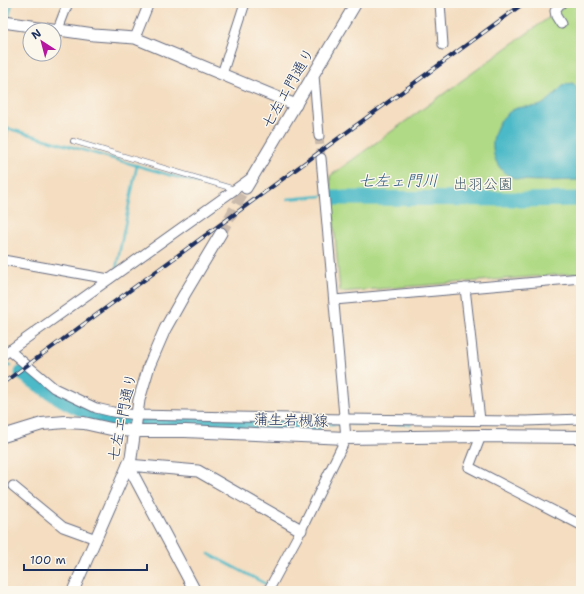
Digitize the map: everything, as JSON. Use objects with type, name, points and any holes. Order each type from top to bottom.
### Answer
[{"type":"main road","name":"蒲生岩槻線","points":[[3,436],[42,424],[65,422],[84,423],[111,429],[134,431],[185,431],[346,438],[481,436],[581,437]]},
{"type":"street","points":[[61,22],[68,3]]},
{"type":"street","points":[[135,38],[149,3]]},
{"type":"street","points":[[222,74],[245,3]]},
{"type":"street","name":"七左エ門通り","points":[[246,188],[356,3]]},
{"type":"street","points":[[440,3],[443,45]]},
{"type":"street","points":[[561,24],[555,11],[562,3]]},
{"type":"street","points":[[3,22],[22,24]]},
{"type":"street","points":[[62,30],[94,35],[135,38],[296,106]]},
{"type":"street","points":[[314,75],[319,136]]},
{"type":"street","points":[[268,591],[301,530],[346,438],[321,158]]},
{"type":"street","points":[[253,177],[6,352],[54,388],[96,408],[136,415],[526,421],[581,419]]},
{"type":"street","name":"七左エ門通り","points":[[73,591],[128,465],[133,449],[136,415],[144,381],[165,329],[221,233]]},
{"type":"street","points":[[3,260],[109,279]]},
{"type":"street","points":[[334,300],[581,278]]},
{"type":"street","points":[[466,288],[480,420]]},
{"type":"street","points":[[481,436],[469,467],[581,525]]},
{"type":"street","points":[[128,465],[198,471],[301,530]]},
{"type":"street","points":[[128,465],[195,591]]},
{"type":"street","points":[[13,486],[63,527],[96,540]]},
{"type":"lane","points":[[72,141],[234,190]]},
{"type":"green space","name":"出羽公園","points":[[569,3],[581,3],[581,273],[340,292],[330,176]]},
{"type":"water","points":[[573,83],[581,92],[577,117],[581,122],[581,180],[520,180],[504,172],[497,164],[493,143],[495,132],[500,122],[507,114],[517,108],[541,105],[565,84]]},
{"type":"waterway","points":[[8,20],[12,3]]},
{"type":"waterway","points":[[3,40],[7,25]]},
{"type":"waterway","points":[[3,127],[225,191]]},
{"type":"waterway","points":[[3,154],[8,128]]},
{"type":"waterway","points":[[116,269],[137,165]]},
{"type":"waterway","points":[[287,199],[322,196]]},
{"type":"waterway","name":"七左ェ門川","points":[[327,197],[334,198]]},
{"type":"waterway","name":"七左ェ門川","points":[[334,198],[519,200],[581,199]]},
{"type":"waterway","points":[[3,365],[11,366]]},
{"type":"waterway","points":[[22,373],[72,405],[100,417],[129,422]]},
{"type":"waterway","points":[[142,422],[286,425],[315,424]]},
{"type":"waterway","points":[[315,424],[342,424]]},
{"type":"waterway","points":[[350,424],[411,424]]},
{"type":"waterway","points":[[209,554],[279,591]]},
{"type":"tunnel","points":[[319,136],[321,158]]},
{"type":"tunnel","points":[[221,233],[246,188]]},
{"type":"railway","points":[[3,383],[524,3]]}]
